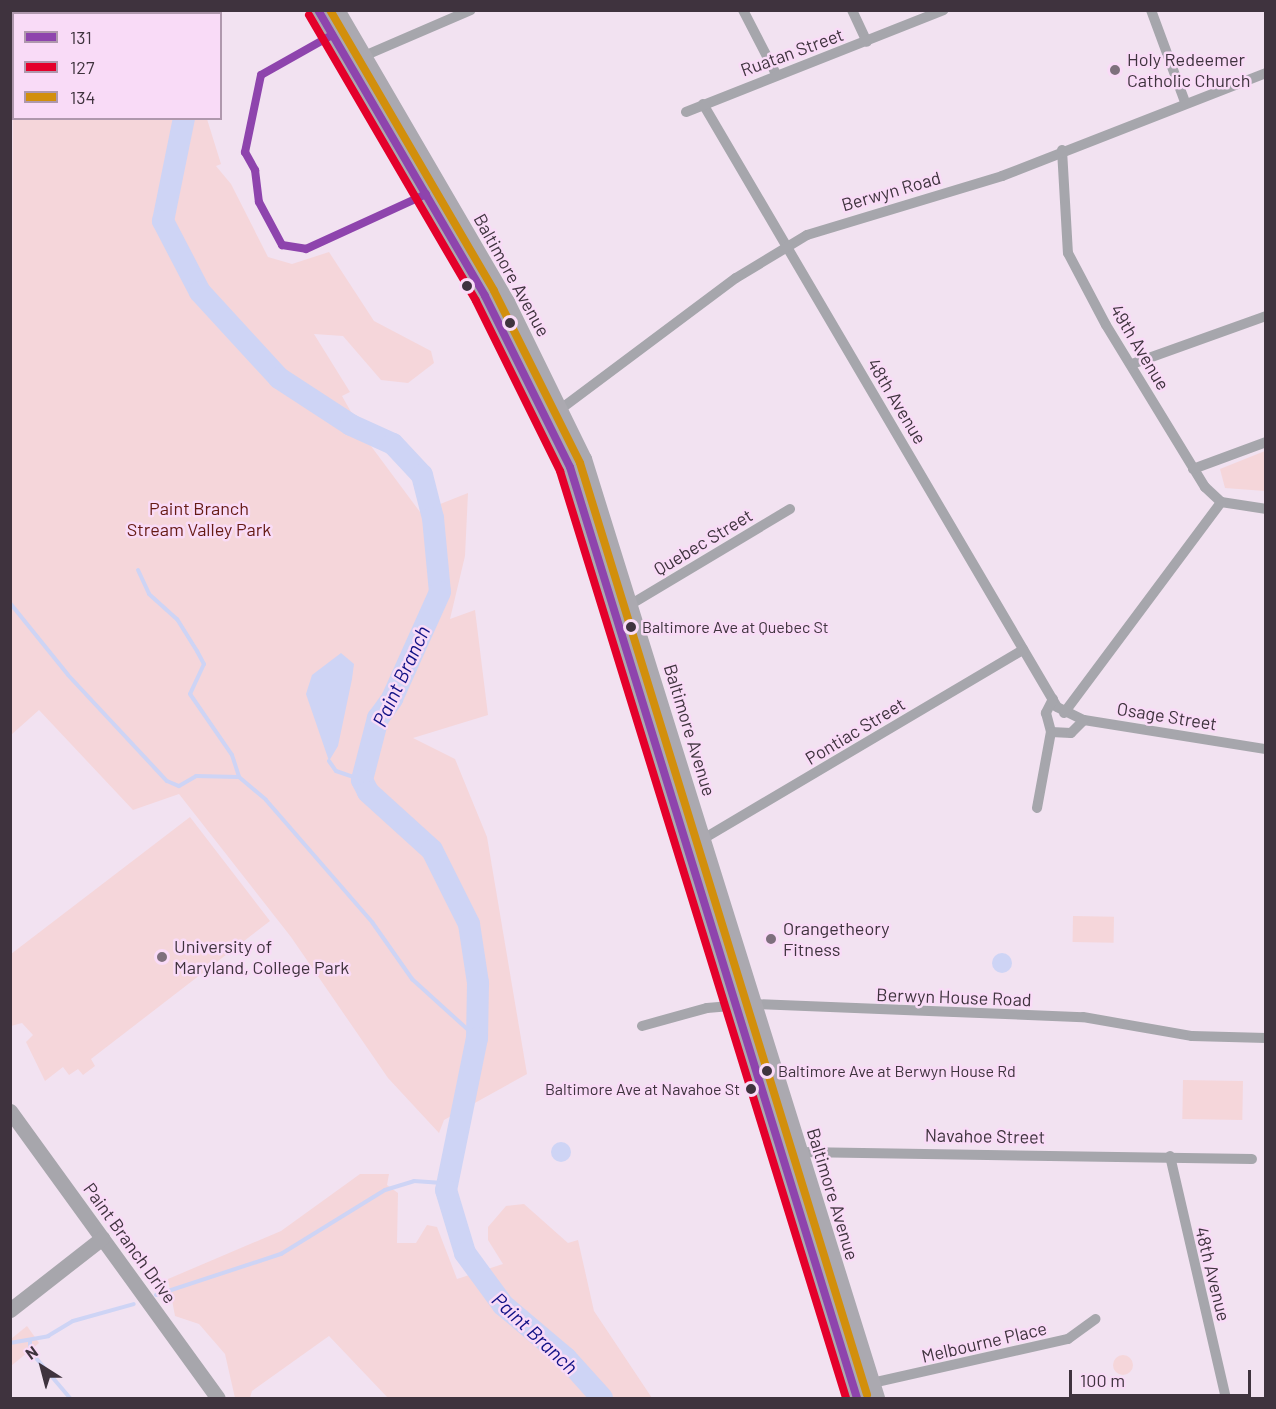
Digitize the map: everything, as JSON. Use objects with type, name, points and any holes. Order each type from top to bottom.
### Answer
[{"type":"main road","name":"Baltimore Avenue","points":[[318,10],[485,296],[558,437],[591,525],[747,1004],[800,1152],[875,1391]]},
{"type":"main road","name":"Baltimore Avenue","points":[[337,10],[562,408],[633,603],[703,839],[857,1398]]},
{"type":"street","points":[[364,56],[471,10]]},
{"type":"street","points":[[742,10],[776,74]]},
{"type":"street","points":[[852,10],[867,42]]},
{"type":"street","name":"Ruatan Street","points":[[686,112],[776,74],[867,42],[944,10]]},
{"type":"street","points":[[1151,10],[1185,102]]},
{"type":"street","name":"Berwyn Road","points":[[562,408],[784,246],[827,227],[978,184],[1185,102],[1266,73]]},
{"type":"street","name":"48th Avenue","points":[[702,104],[1023,650],[1064,713]]},
{"type":"street","name":"49th Avenue","points":[[1062,150],[1068,253],[1193,469],[1221,502]]},
{"type":"street","points":[[1132,364],[1266,316]]},
{"type":"street","points":[[1193,469],[1266,442]]},
{"type":"street","points":[[1064,713],[1221,502],[1266,508]]},
{"type":"street","name":"Quebec Street","points":[[633,603],[790,509]]},
{"type":"street","name":"Pontiac Street","points":[[703,839],[1023,650]]},
{"type":"street","points":[[1037,808],[1051,732],[1046,713],[1053,699]]},
{"type":"street","name":"Osage Street","points":[[1064,713],[1084,720],[1266,749]]},
{"type":"street","points":[[1051,732],[1071,733],[1084,720]]},
{"type":"street","name":"Berwyn House Road","points":[[642,1026],[747,1004],[1083,1017],[1192,1036],[1266,1038]]},
{"type":"street","name":"Paint Branch Drive","points":[[10,1111],[218,1398]]},
{"type":"street","name":"Navahoe Street","points":[[800,1152],[1252,1159]]},
{"type":"street","name":"48th Avenue","points":[[1170,1156],[1226,1398]]},
{"type":"street","points":[[10,1310],[102,1238]]},
{"type":"street","name":"Melbourne Place","points":[[875,1391],[1068,1339],[1095,1319]]},
{"type":"green space","points":[[71,10],[170,10],[170,12],[71,12]]},
{"type":"green space","name":"Paint Branch Stream Valley Park","points":[[13,120],[207,120],[221,164],[216,166],[231,184],[268,257],[292,264],[329,252],[374,321],[431,351],[434,363],[408,383],[381,380],[343,336],[314,334],[350,392],[342,396],[368,442],[420,512],[468,493],[465,556],[450,619],[475,610],[488,715],[413,738],[455,759],[487,837],[527,1074],[444,1120],[439,1133],[388,1078],[291,937],[179,794],[133,810],[39,710],[11,735]]},
{"type":"green space","points":[[1265,451],[1265,491],[1225,488],[1220,469]]},
{"type":"green space","points":[[190,817],[270,921],[91,1059],[95,1066],[83,1075],[78,1069],[69,1075],[63,1067],[45,1081],[26,1042],[33,1035],[22,1023],[11,1026],[11,954]]},
{"type":"green space","points":[[1073,916],[1114,917],[1114,943],[1073,942]]},
{"type":"green space","points":[[1183,1080],[1243,1081],[1242,1120],[1182,1119]]},
{"type":"green space","points":[[360,1174],[389,1174],[387,1185],[398,1193],[397,1243],[416,1243],[427,1225],[437,1227],[457,1279],[503,1264],[488,1240],[488,1227],[506,1206],[524,1204],[568,1243],[578,1240],[594,1311],[652,1398],[388,1398],[329,1336],[252,1391],[250,1398],[235,1398],[225,1354],[199,1324],[175,1316],[168,1279],[281,1231]]},
{"type":"green space","points":[[27,1326],[39,1343],[11,1366],[11,1339]]},
{"type":"green space","points":[[1123,1355],[1130,1358],[1133,1365],[1130,1372],[1123,1375],[1116,1372],[1113,1365],[1116,1358]]},
{"type":"water","points":[[341,653],[354,664],[338,746],[329,761],[306,694],[312,675]]},
{"type":"water","points":[[1002,953],[1009,956],[1012,963],[1009,970],[1002,973],[995,970],[992,963],[995,956]]},
{"type":"water","points":[[561,1142],[568,1145],[571,1152],[568,1159],[561,1162],[554,1159],[551,1152],[554,1145]]},
{"type":"waterway","name":"Paint Branch","points":[[184,120],[163,221],[200,292],[279,378],[351,425],[393,444],[422,475],[433,518],[440,592],[392,699],[378,718],[362,780],[368,792],[432,850],[469,924],[478,983],[477,1038],[446,1190],[465,1253],[503,1305],[566,1358],[602,1398]]},
{"type":"waterway","points":[[138,570],[149,594],[177,619],[204,664],[190,694],[232,755],[239,777],[266,800],[372,922],[412,979],[477,1038]]},
{"type":"waterway","points":[[10,603],[68,675],[167,781],[179,786],[196,776],[238,777]]},
{"type":"waterway","points":[[329,761],[336,771],[362,780]]},
{"type":"waterway","points":[[156,1295],[281,1254],[385,1190],[414,1181],[446,1183]]},
{"type":"waterway","points":[[10,1343],[48,1336],[73,1321],[134,1304]]},
{"type":"waterway","points":[[30,1340],[30,1351],[70,1398]]},
{"type":"transit line","name":"131","points":[[318,10],[485,296],[570,467],[857,1398]]},
{"type":"transit line","name":"134","points":[[330,10],[494,291],[580,463],[867,1395]]},
{"type":"transit line","name":"127","points":[[309,15],[476,301],[560,471],[846,1398]]},
{"type":"transit line","name":"131","points":[[332,35],[261,75],[245,152],[255,170],[259,202],[282,245],[306,249],[426,194]]},
{"type":"place","name":"Holy Redeemer Catholic Church","points":[[1115,70]]},
{"type":"place","name":"Baltimore Ave at Quebec St","points":[[631,627]]},
{"type":"place","name":"Orangetheory Fitness","points":[[771,939]]},
{"type":"place","name":"University of Maryland, College Park","points":[[162,957]]},
{"type":"place","name":"Baltimore Ave at Berwyn House Rd","points":[[767,1071]]},
{"type":"place","name":"Baltimore Ave at Navahoe St","points":[[751,1089]]}]
